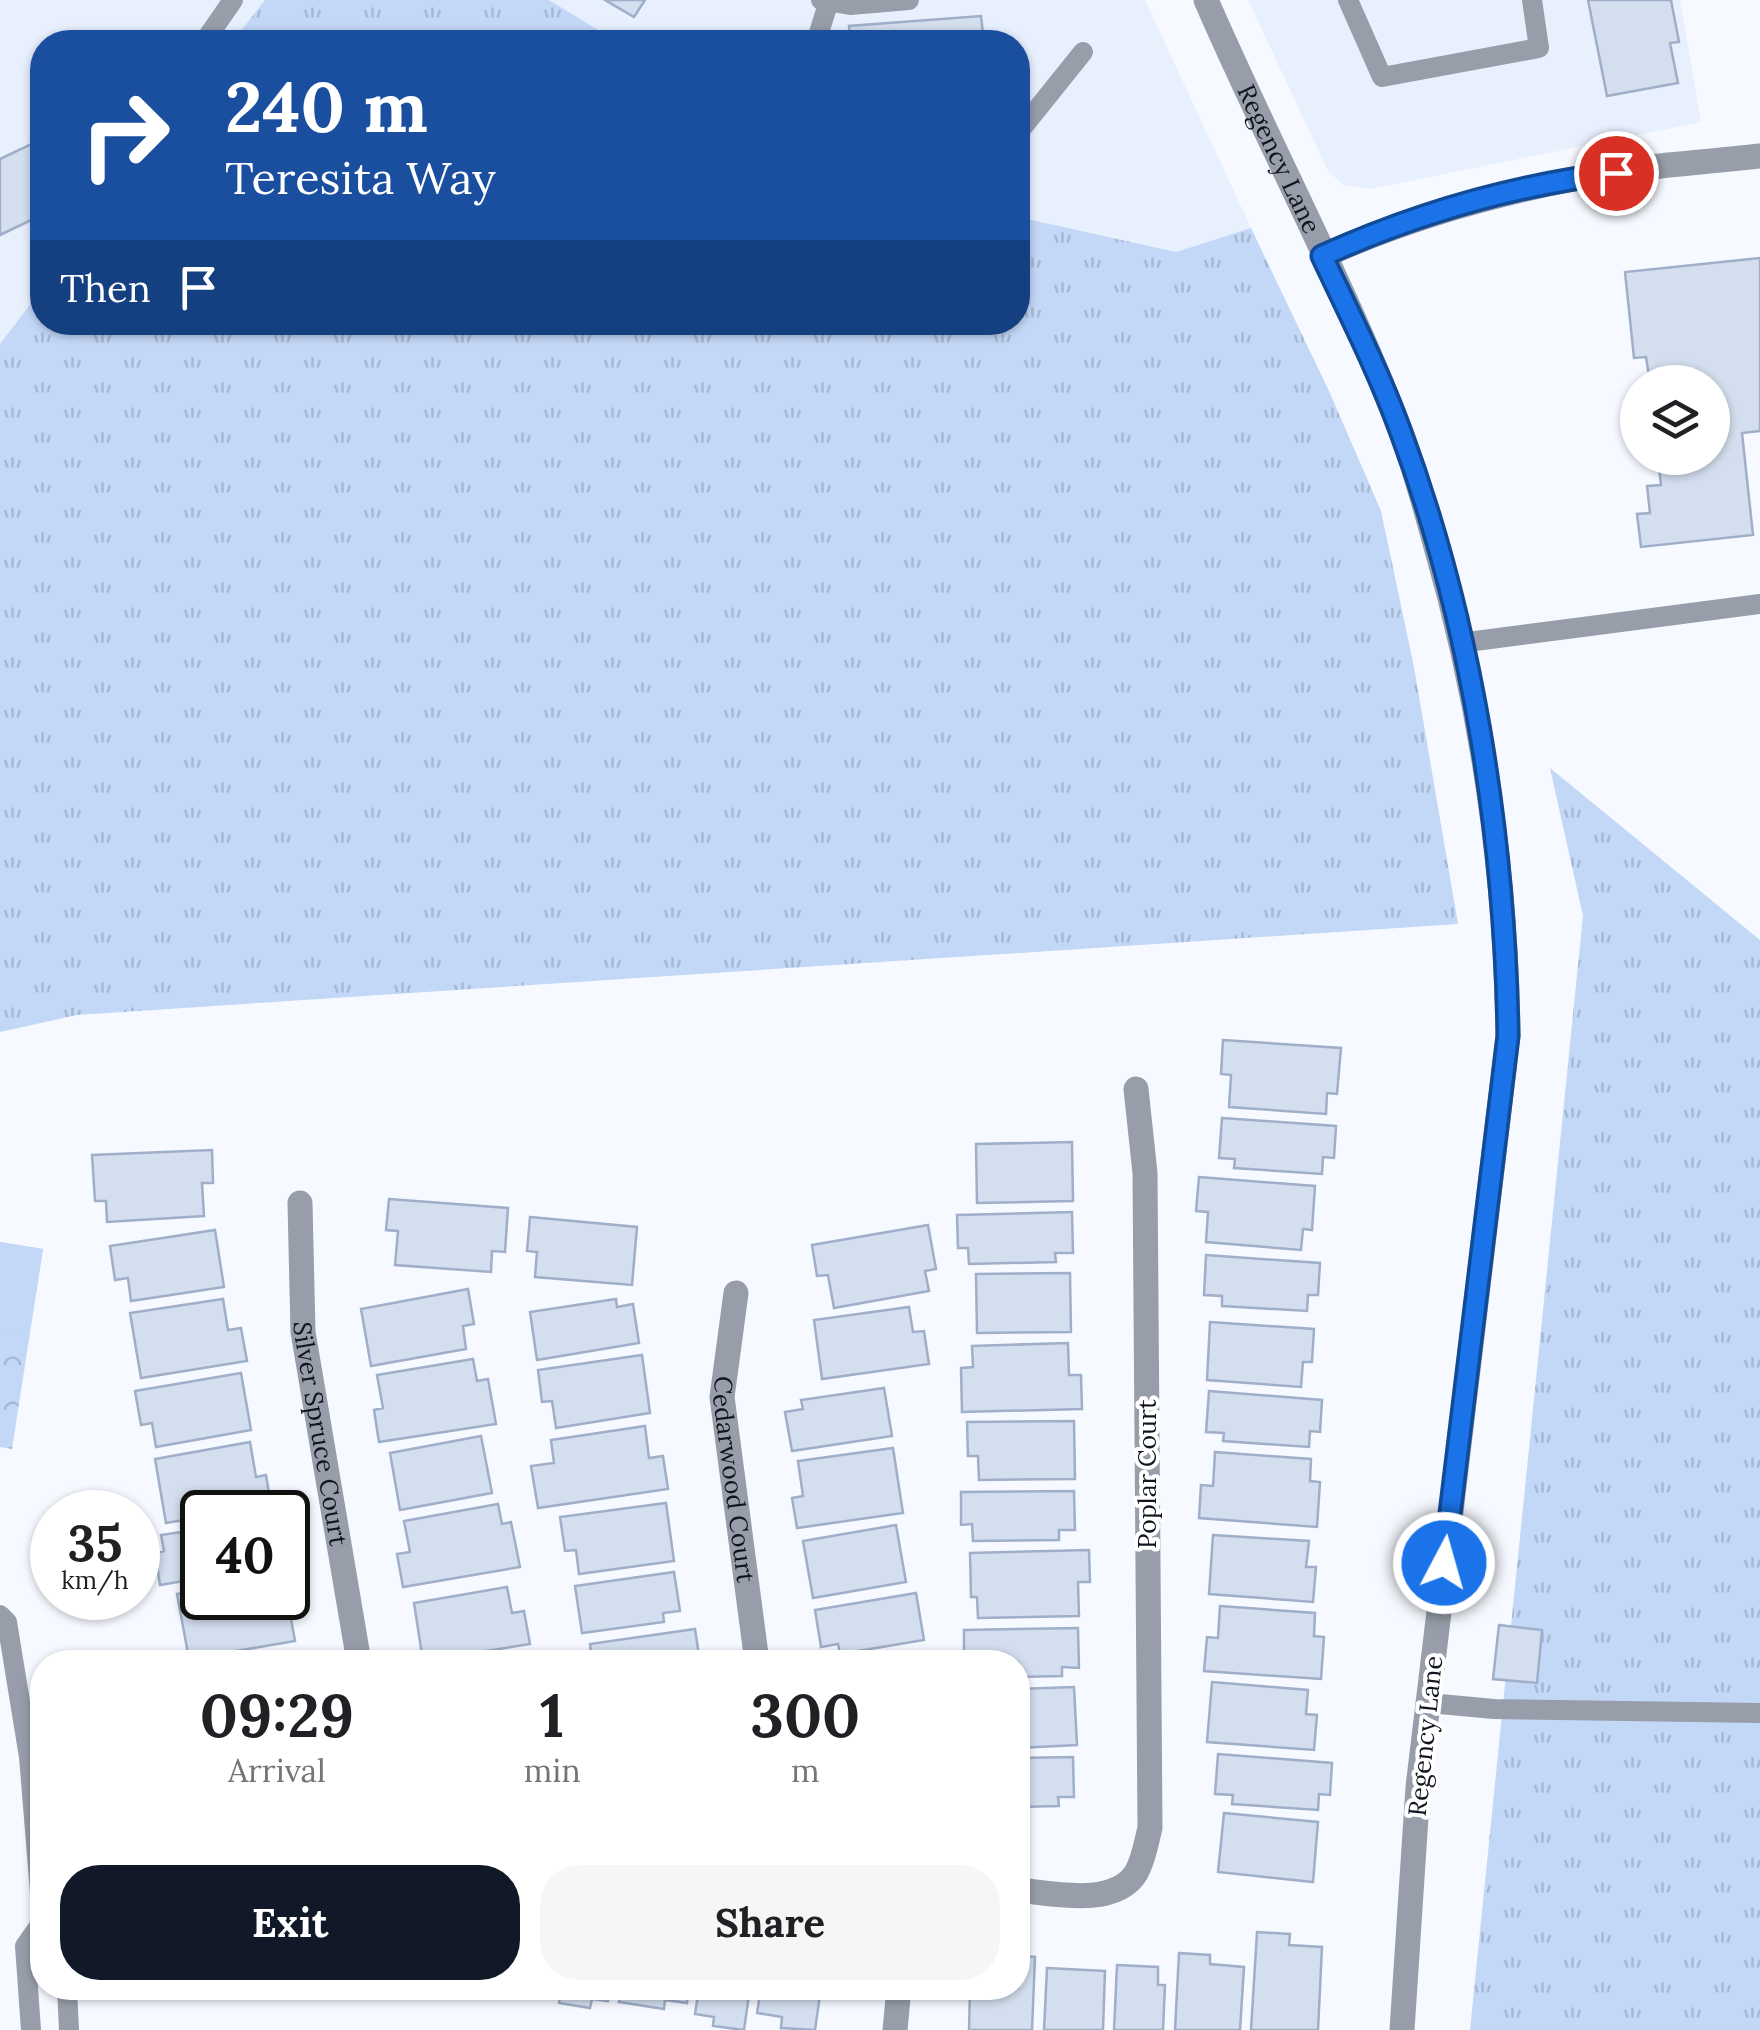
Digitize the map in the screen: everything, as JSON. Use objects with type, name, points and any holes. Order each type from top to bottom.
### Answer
[{"type":"street","name":"Regency Lane","points":[[1206,0],[1400,430],[1444,574],[1496,836],[1507,950],[1508,1036],[1418,1787],[1402,2030]]},
{"type":"street","points":[[1322,256],[1381,230],[1462,203],[1581,177],[1760,156]]},
{"type":"street","name":"Poplar Court","points":[[1030,1891],[1096,1895],[1118,1889],[1134,1877],[1150,1828],[1145,1174],[1136,1089]]},
{"type":"street","name":"Silver Spruce Court","points":[[300,1203],[303,1332],[357,1650]]},
{"type":"street","name":"Cedarwood Court","points":[[736,1293],[722,1398],[755,1650]]},
{"type":"street","points":[[895,2030],[898,2000]]},
{"type":"lane","points":[[212,30],[233,0]]},
{"type":"lane","points":[[819,30],[825,1],[850,5],[910,0]]},
{"type":"lane","points":[[1348,0],[1382,77],[1540,48],[1532,0]]},
{"type":"lane","points":[[1030,118],[1083,52]]},
{"type":"lane","points":[[1460,644],[1760,604]]},
{"type":"lane","points":[[0,1615],[8,1622],[30,1769]]},
{"type":"lane","points":[[1429,1702],[1494,1710],[1760,1712]]},
{"type":"lane","points":[[30,1938],[25,1946],[30,2030]]},
{"type":"lane","points":[[68,2000],[69,2030]]},
{"type":"shaded area","points":[[0,0],[265,0],[241,30],[30,30],[30,305],[0,344]]},
{"type":"shaded area","points":[[549,0],[1145,0],[1251,228],[1176,252],[1030,220],[1030,30],[598,30]]},
{"type":"shaded area","points":[[1248,0],[1680,0],[1701,122],[1371,189],[1343,185],[1328,171]]},
{"type":"green space","points":[[265,0],[549,0],[598,30],[241,30]]},
{"type":"green space","points":[[1030,220],[1176,252],[1251,228],[1381,511],[1414,667],[1458,924],[77,1015],[0,1032],[0,344],[30,305],[30,335],[1030,335]]},
{"type":"green space","points":[[1550,768],[1760,940],[1760,2030],[1470,2030],[1583,916]]},
{"type":"green space","points":[[0,1242],[43,1249],[12,1449],[0,1447]]},
{"type":"green space","points":[[0,1242],[43,1249],[29,1337],[0,1333]]},
{"type":"building","points":[[605,0],[645,0],[634,17]]},
{"type":"building","points":[[1588,0],[1671,0],[1679,42],[1670,43],[1678,83],[1607,96]]},
{"type":"building","points":[[981,16],[983,30],[850,30],[849,26]]},
{"type":"building","points":[[30,145],[30,221],[0,235],[0,159]]},
{"type":"building","points":[[1760,258],[1760,431],[1742,433],[1753,535],[1641,547],[1637,514],[1650,513],[1647,486],[1661,485],[1660,475],[1730,475],[1730,365],[1647,365],[1646,357],[1634,358],[1625,272]]},
{"type":"building","points":[[1223,1040],[1341,1048],[1337,1094],[1327,1093],[1326,1114],[1229,1107],[1231,1075],[1221,1074]]},
{"type":"building","points":[[1222,1118],[1336,1126],[1334,1158],[1323,1157],[1322,1174],[1234,1168],[1235,1159],[1219,1158]]},
{"type":"building","points":[[1072,1142],[1073,1201],[977,1203],[976,1144]]},
{"type":"building","points":[[212,1150],[213,1183],[202,1183],[204,1216],[107,1222],[106,1201],[95,1201],[92,1155]]},
{"type":"building","points":[[1199,1177],[1315,1186],[1312,1230],[1303,1229],[1301,1250],[1206,1242],[1208,1212],[1196,1211]]},
{"type":"building","points":[[389,1199],[508,1208],[505,1252],[492,1251],[491,1272],[395,1265],[398,1231],[386,1230]]},
{"type":"building","points":[[1072,1212],[1073,1253],[1055,1253],[1056,1262],[969,1264],[968,1248],[958,1248],[957,1215]]},
{"type":"building","points":[[530,1217],[637,1227],[632,1285],[535,1277],[537,1252],[527,1251]]},
{"type":"building","points":[[928,1225],[936,1269],[925,1271],[929,1291],[834,1308],[828,1275],[817,1276],[812,1245]]},
{"type":"building","points":[[215,1230],[224,1287],[131,1301],[128,1278],[115,1280],[110,1246]]},
{"type":"building","points":[[1206,1255],[1320,1263],[1318,1295],[1308,1295],[1307,1311],[1222,1306],[1222,1296],[1204,1295]]},
{"type":"building","points":[[1070,1273],[1071,1332],[977,1333],[976,1274]]},
{"type":"building","points":[[468,1289],[474,1324],[463,1326],[466,1349],[371,1366],[361,1309]]},
{"type":"building","points":[[223,1299],[228,1330],[241,1328],[247,1361],[141,1378],[130,1313]]},
{"type":"building","points":[[616,1299],[617,1307],[633,1304],[639,1343],[537,1360],[530,1312]]},
{"type":"building","points":[[909,1307],[913,1332],[924,1331],[929,1364],[822,1379],[814,1320]]},
{"type":"building","points":[[1210,1322],[1314,1329],[1312,1362],[1303,1362],[1301,1387],[1207,1380]]},
{"type":"building","points":[[1068,1343],[1069,1375],[1081,1375],[1082,1409],[962,1412],[961,1368],[973,1367],[972,1346]]},
{"type":"building","points":[[642,1355],[650,1413],[556,1428],[552,1401],[542,1402],[538,1370]]},
{"type":"building","points":[[473,1359],[477,1381],[488,1379],[496,1424],[379,1442],[374,1410],[383,1408],[377,1375]]},
{"type":"building","points":[[241,1373],[251,1430],[156,1447],[152,1423],[141,1425],[135,1391]]},
{"type":"building","points":[[884,1388],[892,1436],[792,1451],[785,1412],[803,1409],[801,1400]]},
{"type":"building","points":[[1209,1391],[1322,1400],[1320,1432],[1310,1431],[1309,1447],[1223,1441],[1224,1433],[1206,1432]]},
{"type":"building","points":[[1074,1421],[1075,1479],[979,1480],[978,1456],[968,1456],[967,1422]]},
{"type":"building","points":[[645,1426],[649,1458],[663,1456],[668,1489],[538,1508],[531,1466],[554,1463],[551,1440]]},
{"type":"building","points":[[481,1436],[492,1493],[400,1510],[390,1453]]},
{"type":"building","points":[[250,1442],[256,1477],[266,1475],[268,1490],[180,1490],[180,1521],[166,1523],[155,1459]]},
{"type":"building","points":[[893,1448],[903,1513],[797,1528],[792,1498],[803,1496],[798,1461]]},
{"type":"building","points":[[1215,1452],[1311,1459],[1310,1481],[1320,1482],[1317,1527],[1199,1518],[1201,1485],[1213,1486]]},
{"type":"building","points":[[1074,1491],[1075,1530],[1059,1530],[1059,1540],[973,1541],[972,1524],[961,1525],[961,1492]]},
{"type":"building","points":[[666,1503],[674,1561],[579,1574],[576,1550],[565,1551],[560,1517]]},
{"type":"building","points":[[498,1504],[502,1524],[511,1522],[520,1567],[403,1587],[397,1554],[410,1552],[404,1521]]},
{"type":"building","points":[[896,1525],[906,1582],[813,1598],[803,1541]]},
{"type":"building","points":[[180,1532],[180,1582],[160,1585],[160,1552],[164,1551],[161,1535]]},
{"type":"building","points":[[1213,1535],[1309,1541],[1306,1567],[1316,1567],[1313,1602],[1209,1594]]},
{"type":"building","points":[[1089,1550],[1090,1582],[1078,1582],[1079,1616],[978,1618],[977,1597],[971,1597],[970,1553]]},
{"type":"building","points":[[674,1572],[680,1611],[663,1613],[664,1622],[582,1633],[575,1586]]},
{"type":"building","points":[[507,1587],[512,1613],[524,1611],[530,1644],[492,1650],[421,1650],[414,1603]]},
{"type":"building","points":[[916,1593],[924,1640],[864,1650],[839,1650],[838,1644],[821,1647],[815,1610]]},
{"type":"building","points":[[1220,1606],[1315,1613],[1314,1636],[1324,1637],[1321,1679],[1204,1671],[1207,1637],[1218,1638]]},
{"type":"building","points":[[182,1620],[291,1620],[295,1641],[242,1650],[187,1650]]},
{"type":"building","points":[[1499,1625],[1542,1630],[1537,1683],[1493,1679]]},
{"type":"building","points":[[1078,1628],[1079,1668],[1062,1667],[1062,1676],[1030,1677],[1030,1650],[964,1650],[964,1630]]},
{"type":"building","points":[[695,1629],[698,1650],[591,1650],[590,1644]]},
{"type":"building","points":[[1212,1682],[1308,1690],[1306,1714],[1317,1715],[1314,1750],[1207,1742]]},
{"type":"building","points":[[1074,1687],[1077,1745],[1030,1747],[1030,1689]]},
{"type":"building","points":[[1218,1754],[1332,1763],[1330,1795],[1319,1794],[1318,1810],[1232,1804],[1233,1795],[1215,1794]]},
{"type":"building","points":[[1073,1757],[1074,1797],[1058,1797],[1059,1806],[1030,1807],[1030,1758]]},
{"type":"building","points":[[1224,1813],[1318,1822],[1313,1882],[1218,1872]]},
{"type":"building","points":[[1257,1932],[1290,1934],[1289,1945],[1322,1947],[1318,2030],[1251,2030]]},
{"type":"building","points":[[1179,1953],[1210,1955],[1210,1964],[1244,1967],[1240,2030],[1175,2030]]},
{"type":"building","points":[[1030,1957],[1035,1957],[1032,2030],[969,2030],[970,2000],[1030,2000]]},
{"type":"building","points":[[1117,1965],[1158,1967],[1158,1985],[1165,1985],[1163,2030],[1114,2030]]},
{"type":"building","points":[[1047,1968],[1105,1971],[1103,2030],[1044,2030]]},
{"type":"building","points":[[559,2000],[592,2000],[590,2008],[559,2003]]},
{"type":"building","points":[[619,2000],[665,2000],[664,2009]]},
{"type":"building","points":[[697,2000],[748,2000],[744,2030],[713,2026],[714,2017],[695,2014]]},
{"type":"building","points":[[759,2000],[819,2000],[815,2030],[781,2028],[782,2017],[757,2013]]},
{"type":"route","points":[[1444,1563],[1508,1036],[1507,950],[1496,836],[1449,592],[1400,430],[1322,256],[1381,230],[1462,203],[1616,173]]}]
